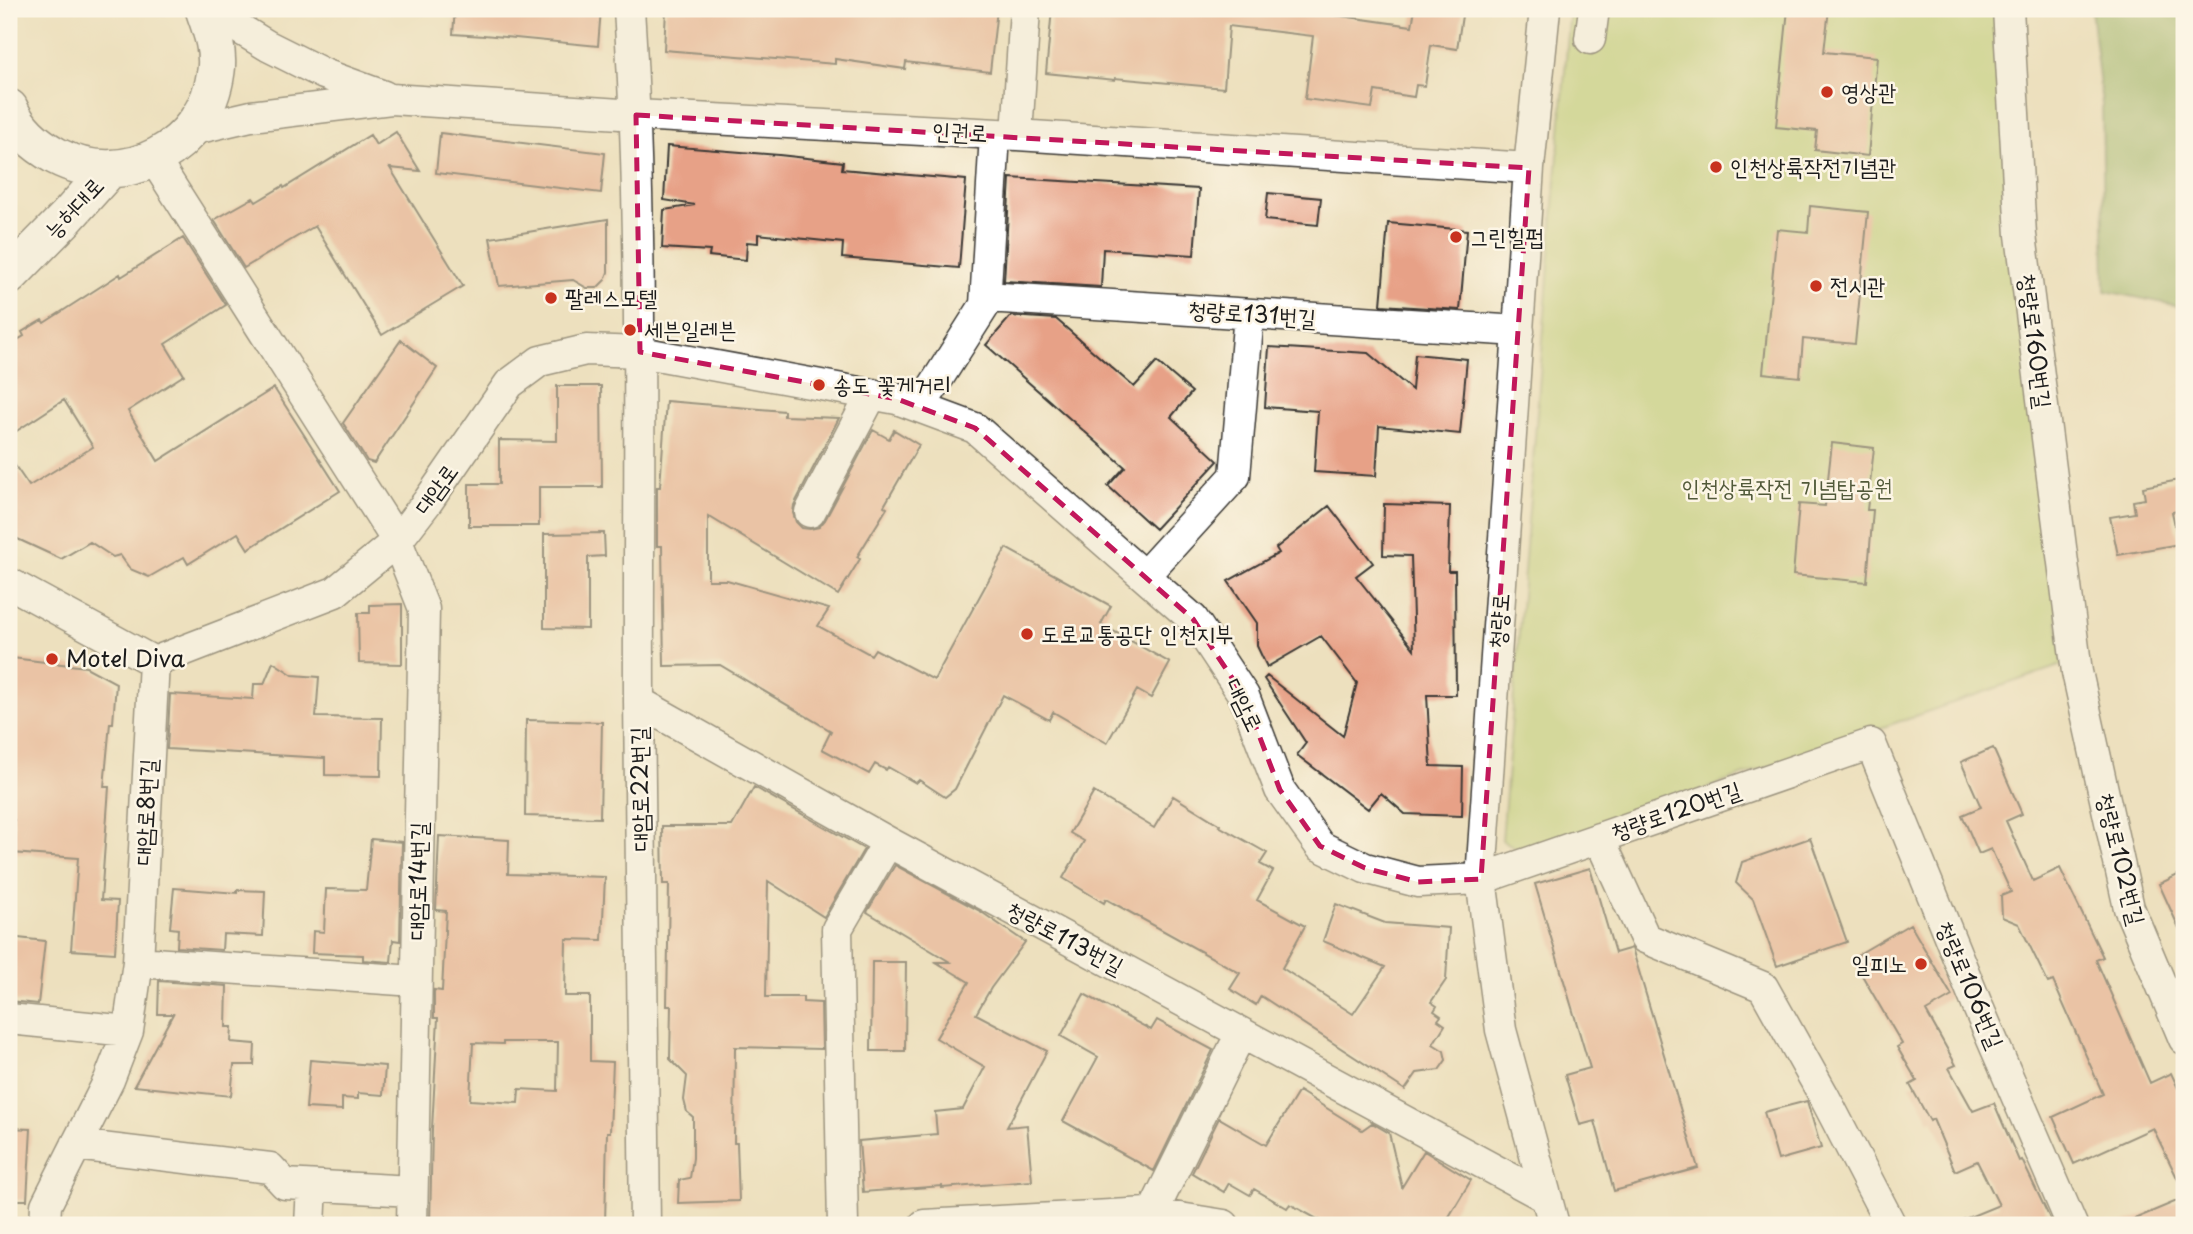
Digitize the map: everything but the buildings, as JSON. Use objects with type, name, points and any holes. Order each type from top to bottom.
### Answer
[{"type":"main road","points":[[9,108],[14,120],[39,147],[72,164],[109,170],[132,167],[154,159],[174,146],[191,130],[208,102],[216,70],[214,37],[205,9]]},
{"type":"main road","name":"능허대로","points":[[9,276],[109,170]]},
{"type":"street","points":[[205,9],[268,46],[324,74],[391,99]]},
{"type":"street","name":"대암로22번길","points":[[629,9],[636,115],[640,352],[639,702],[645,1225]]},
{"type":"street","points":[[920,407],[985,305],[1025,9]]},
{"type":"street","name":"청량로","points":[[1545,9],[1529,167],[1481,879],[1501,1030],[1551,1212]]},
{"type":"street","points":[[1590,39],[1594,9]]},
{"type":"street","name":"청량로160번길","points":[[2008,9],[2021,235],[2077,672]]},
{"type":"street","points":[[191,130],[251,116],[391,99]]},
{"type":"street","name":"인권로","points":[[391,99],[1529,167]]},
{"type":"street","name":"대암로14번길","points":[[154,159],[397,541],[424,609],[412,1225]]},
{"type":"street","name":"청량로131번길","points":[[986,297],[1519,331]]},
{"type":"street","points":[[1144,576],[1235,475],[1249,314]]},
{"type":"street","name":"대암로","points":[[153,662],[335,592],[397,541],[509,384],[540,361],[586,350],[640,352],[897,399],[975,428],[1193,619],[1244,696],[1280,790],[1320,846],[1365,868],[1418,882],[1481,879]]},
{"type":"street","points":[[810,512],[872,394]]},
{"type":"street","points":[[9,583],[153,662]]},
{"type":"street","name":"대암로8번길","points":[[45,1225],[46,1205],[109,1080],[128,1031],[138,962],[153,662]]},
{"type":"street","name":"청량로102번길","points":[[2077,672],[2129,908],[2184,1039]]},
{"type":"street","name":"청량로113번길","points":[[639,702],[888,842],[1241,1033],[1551,1212]]},
{"type":"street","name":"청량로120번길","points":[[1481,879],[1871,744]]},
{"type":"street","name":"청량로106번길","points":[[1871,744],[1978,1007],[2072,1225]]},
{"type":"street","points":[[1599,838],[1645,938],[1763,988],[1824,1096],[1891,1225]]},
{"type":"street","points":[[843,1225],[837,929],[888,842]]},
{"type":"street","points":[[138,962],[415,981]]},
{"type":"street","points":[[9,1018],[128,1031]]},
{"type":"street","points":[[1152,1214],[1241,1033]]},
{"type":"street","points":[[76,1146],[270,1168],[285,1184],[412,1191]]},
{"type":"street","points":[[310,1225],[312,1186]]},
{"type":"street","points":[[924,1225],[1152,1214],[1224,1225]]},
{"type":"highlighted area","points":[[636,115],[1529,168],[1481,879],[1418,882],[1365,868],[1320,846],[1280,790],[1244,696],[1193,619],[975,428],[897,399],[640,352]]},
{"type":"green space","name":"인천상륙작전 기념탑공원","points":[[1570,9],[1999,9],[2062,665],[1523,852],[1502,840]]},
{"type":"green space","points":[[2091,9],[2184,9],[2184,307],[2105,291],[2102,105]]},
{"type":"place","name":"영상관","points":[[1827,92]]},
{"type":"place","name":"인천상륙작전기념관","points":[[1716,167]]},
{"type":"place","name":"그린힐펍","points":[[1456,237]]},
{"type":"place","name":"전시관","points":[[1816,286]]},
{"type":"place","name":"팔레스모텔","points":[[551,298]]},
{"type":"place","name":"세븐일레븐","points":[[630,330]]},
{"type":"place","name":"송도 꽃게거리","points":[[819,385]]},
{"type":"place","name":"도로교통공단 인천지부","points":[[1027,634]]},
{"type":"place","name":"Motel Diva","points":[[52,659]]},
{"type":"place","name":"일피노","points":[[1921,964]]}]
